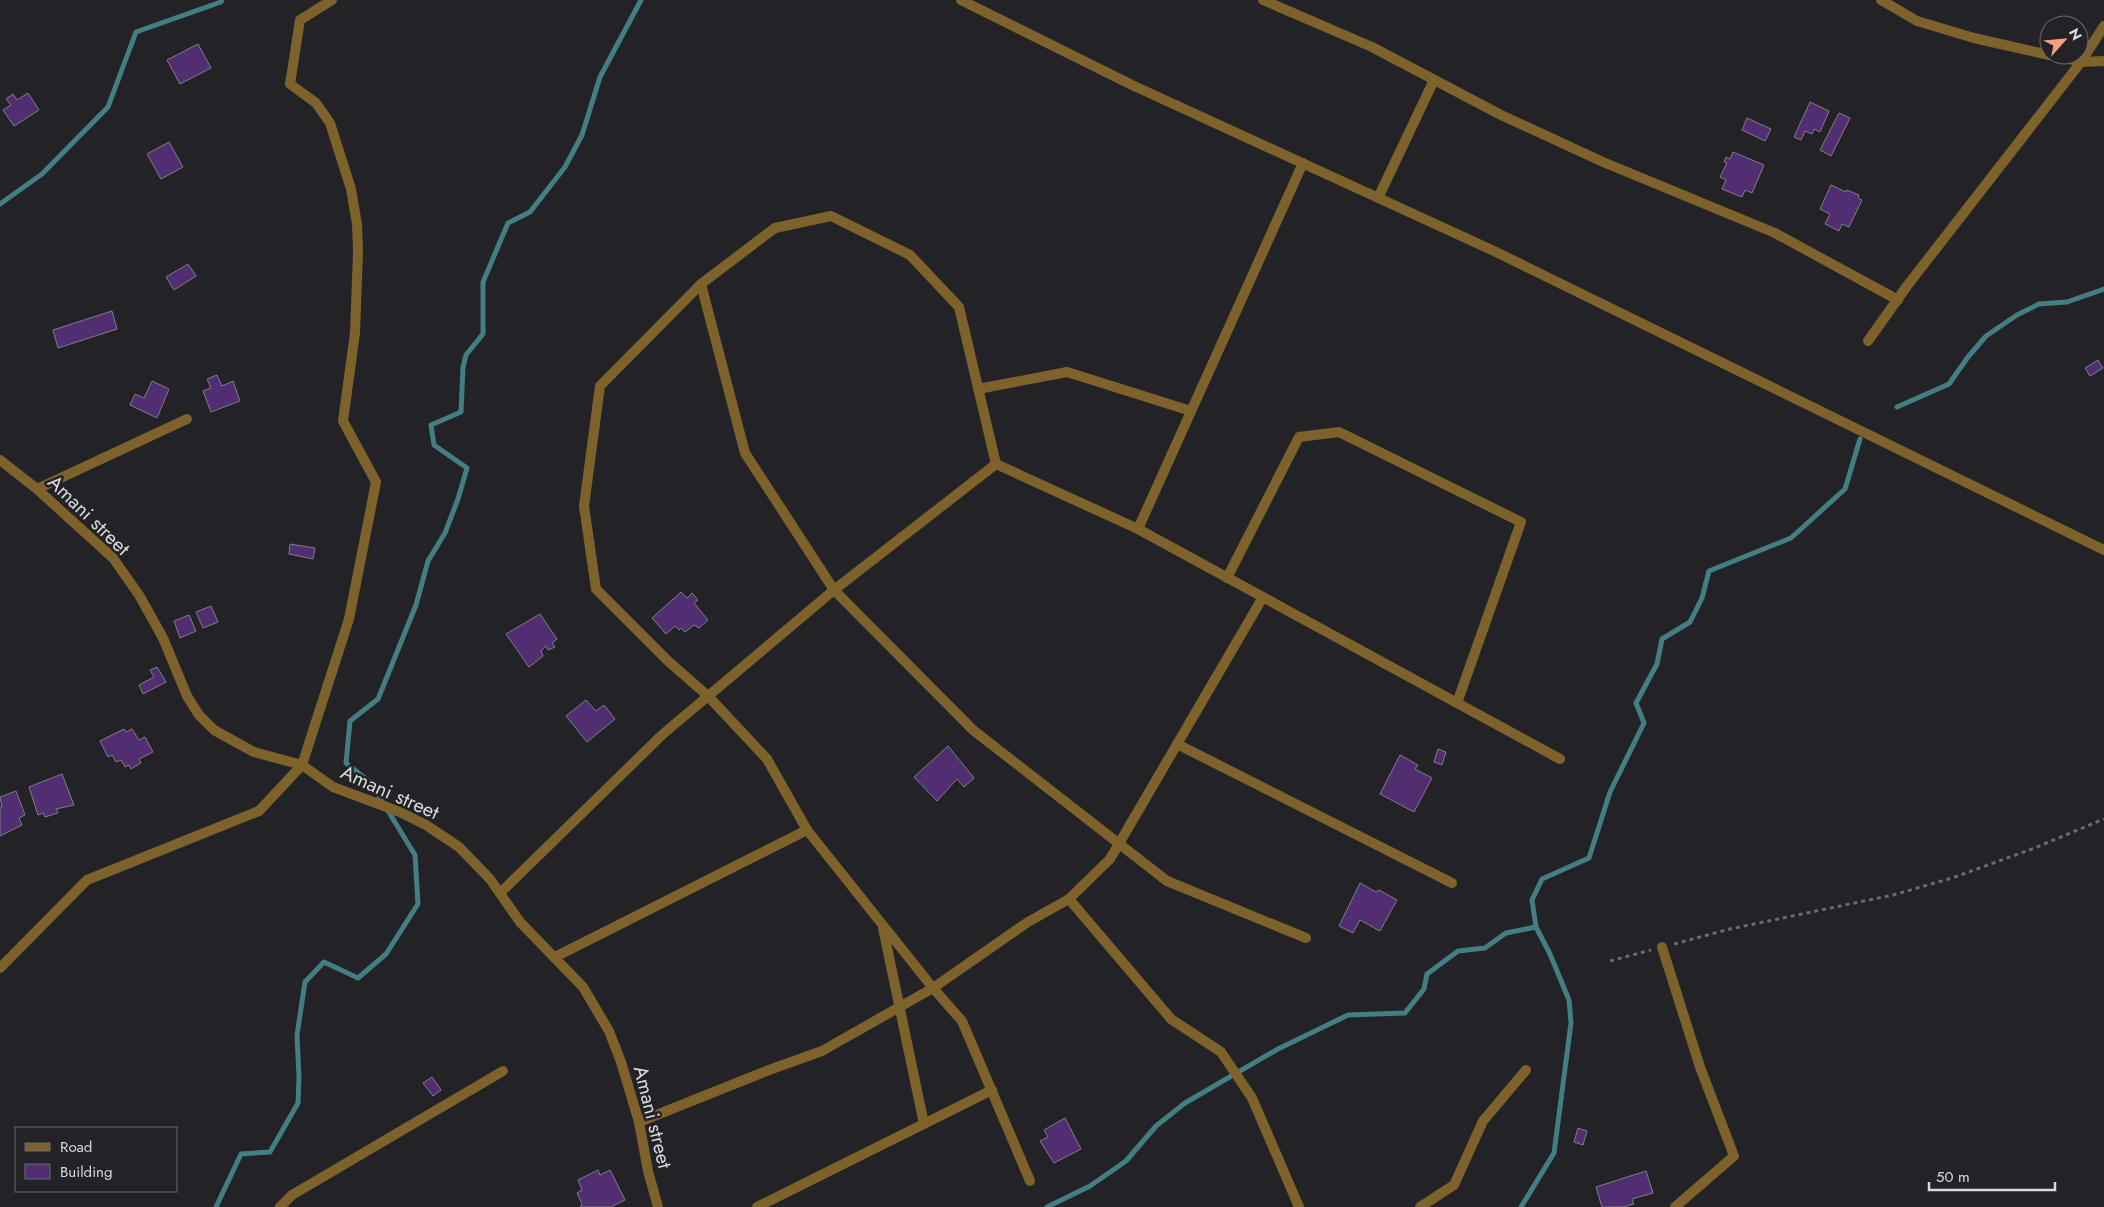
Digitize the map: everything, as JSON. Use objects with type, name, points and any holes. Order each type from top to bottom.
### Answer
[{"type":"street","points":[[0,968],[86,880],[259,811],[302,765],[349,619],[376,482],[343,421],[355,333],[358,251],[357,224],[351,188],[330,123],[316,103],[290,84],[300,20],[332,0]]},
{"type":"street","points":[[961,0],[1132,85],[1494,251],[2104,550]]},
{"type":"street","points":[[1263,0],[1372,47],[1501,115],[1603,162],[1775,233],[1898,300]]},
{"type":"street","points":[[1881,0],[1916,21],[1974,38],[2039,53]]},
{"type":"street","points":[[2089,49],[2104,26]]},
{"type":"street","points":[[2089,62],[2104,61]]},
{"type":"street","points":[[1868,341],[2079,65]]},
{"type":"street","points":[[1378,198],[1434,80]]},
{"type":"street","points":[[1138,529],[1303,163]]},
{"type":"street","points":[[996,464],[959,306],[910,255],[830,216],[775,228],[701,284],[600,386],[584,506],[596,589],[668,660],[708,696],[767,759],[808,830],[933,988],[962,1021],[1030,1182]]},
{"type":"street","points":[[701,284],[745,453],[834,590],[973,730],[1168,881],[1306,938]]},
{"type":"street","points":[[978,389],[1067,372],[1191,411]]},
{"type":"street","points":[[37,489],[187,419]]},
{"type":"street","points":[[1227,578],[1298,437],[1338,432],[1521,522],[1457,703]]},
{"type":"street","name":"Amani street","points":[[0,460],[37,489],[113,558],[127,577],[163,638],[186,696],[199,715],[214,730],[254,752],[302,765],[333,787],[400,812],[426,825],[459,847],[490,879],[520,922],[583,987],[609,1031],[621,1062],[639,1122],[648,1170],[658,1207]]},
{"type":"street","points":[[500,893],[663,734],[834,590],[996,464]]},
{"type":"street","points":[[996,464],[1138,529],[1560,759]]},
{"type":"street","points":[[639,1122],[822,1051],[933,988],[1028,922],[1069,899],[1110,859],[1263,597]]},
{"type":"street","points":[[1177,744],[1452,883]]},
{"type":"street","points":[[555,957],[808,830]]},
{"type":"street","points":[[1069,899],[1171,1019],[1221,1052],[1252,1098],[1299,1207]]},
{"type":"street","points":[[882,924],[924,1124]]},
{"type":"street","points":[[1662,947],[1700,1067],[1734,1156],[1675,1207]]},
{"type":"street","points":[[1420,1207],[1454,1185],[1483,1120],[1526,1070]]},
{"type":"street","points":[[280,1207],[292,1195],[503,1071]]},
{"type":"street","points":[[757,1207],[992,1090]]},
{"type":"path","points":[[1610,961],[1730,929],[1893,896],[2032,850],[2104,818]]},
{"type":"building","points":[[198,44],[211,68],[180,84],[167,60]]},
{"type":"building","points":[[28,93],[39,110],[14,126],[3,110],[11,105],[6,99],[13,94],[17,100]]},
{"type":"building","points":[[1810,102],[1829,111],[1820,132],[1814,129],[1812,134],[1805,131],[1801,140],[1794,137]]},
{"type":"building","points":[[1839,113],[1850,118],[1831,156],[1820,150]]},
{"type":"building","points":[[1747,118],[1771,129],[1765,141],[1742,130]]},
{"type":"building","points":[[169,142],[183,167],[161,179],[147,154]]},
{"type":"building","points":[[1733,152],[1764,165],[1752,193],[1745,190],[1742,197],[1722,189],[1726,180],[1720,177],[1727,163],[1724,162],[1726,157],[1730,159]]},
{"type":"building","points":[[1831,185],[1846,192],[1847,190],[1859,195],[1858,198],[1862,200],[1849,227],[1842,224],[1839,231],[1825,224],[1830,214],[1820,209]]},
{"type":"building","points":[[188,264],[196,276],[174,290],[166,277]]},
{"type":"building","points":[[112,311],[117,329],[58,348],[53,330]]},
{"type":"building","points":[[2098,360],[2103,368],[2090,376],[2085,368]]},
{"type":"building","points":[[217,375],[222,386],[233,381],[240,401],[211,412],[203,391],[211,388],[207,379]]},
{"type":"building","points":[[152,381],[169,389],[157,418],[130,405],[135,394],[144,398]]},
{"type":"building","points":[[290,544],[315,548],[313,559],[289,554]]},
{"type":"building","points":[[681,592],[687,598],[692,593],[698,600],[694,603],[708,620],[699,628],[694,625],[685,632],[675,626],[666,634],[652,618]]},
{"type":"building","points":[[211,606],[218,622],[203,628],[196,612]]},
{"type":"building","points":[[540,614],[557,639],[552,643],[555,647],[548,650],[546,646],[541,651],[543,656],[529,667],[506,634]]},
{"type":"building","points":[[189,615],[196,631],[180,638],[174,621]]},
{"type":"building","points":[[157,667],[166,682],[143,694],[139,685],[154,677],[150,670]]},
{"type":"building","points":[[586,700],[596,711],[604,705],[615,719],[587,742],[566,716]]},
{"type":"building","points":[[124,729],[126,732],[132,729],[139,740],[145,737],[153,752],[139,759],[141,763],[131,769],[129,765],[125,767],[121,760],[116,762],[112,755],[108,757],[100,741]]},
{"type":"building","points":[[948,746],[974,778],[964,787],[957,779],[937,801],[914,777]]},
{"type":"building","points":[[1438,749],[1446,752],[1442,765],[1434,762]]},
{"type":"building","points":[[1400,755],[1418,765],[1415,769],[1432,778],[1414,812],[1380,794]]},
{"type":"building","points":[[62,774],[74,805],[56,809],[58,813],[45,817],[43,813],[38,815],[29,787]]},
{"type":"building","points":[[16,791],[25,815],[19,818],[22,825],[0,836],[0,808],[2,807],[0,797]]},
{"type":"building","points":[[1360,883],[1376,892],[1379,890],[1397,900],[1380,931],[1360,920],[1353,933],[1339,926]]},
{"type":"building","points":[[432,1077],[441,1090],[433,1096],[423,1083]]},
{"type":"building","points":[[1065,1118],[1081,1149],[1054,1163],[1040,1141],[1048,1137],[1044,1130]]},
{"type":"building","points":[[1578,1128],[1587,1131],[1583,1145],[1574,1142]]},
{"type":"building","points":[[598,1170],[600,1175],[610,1170],[625,1200],[611,1207],[580,1207],[582,1204],[577,1193],[582,1190],[578,1180]]},
{"type":"building","points":[[1646,1171],[1653,1193],[1632,1199],[1634,1204],[1623,1207],[1602,1207],[1596,1187]]},
{"type":"waterway","points":[[0,204],[42,174],[108,107],[136,32],[221,2],[222,0]]},
{"type":"waterway","points":[[216,1207],[241,1154],[270,1152],[298,1103],[297,1035],[305,982],[324,962],[358,978],[386,954],[418,904],[415,855],[371,783],[346,763],[350,721],[378,699],[416,605],[428,561],[445,533],[458,499],[467,468],[434,445],[431,425],[461,412],[463,367],[466,355],[483,334],[483,282],[508,223],[530,212],[565,167],[582,135],[600,77],[641,0]]},
{"type":"waterway","points":[[1897,407],[1949,384],[1986,336],[2017,315],[2039,304],[2067,302],[2104,289]]},
{"type":"waterway","points":[[1521,1207],[1554,1153],[1571,1023],[1569,1000],[1550,954],[1536,927],[1532,900],[1542,879],[1589,858],[1610,792],[1644,723],[1636,703],[1657,664],[1662,639],[1690,622],[1702,598],[1709,571],[1791,538],[1845,489],[1860,439]]},
{"type":"waterway","points":[[1047,1207],[1090,1186],[1126,1161],[1156,1126],[1185,1103],[1278,1049],[1348,1015],[1405,1013],[1424,989],[1427,974],[1458,951],[1485,948],[1506,933],[1536,927]]}]
